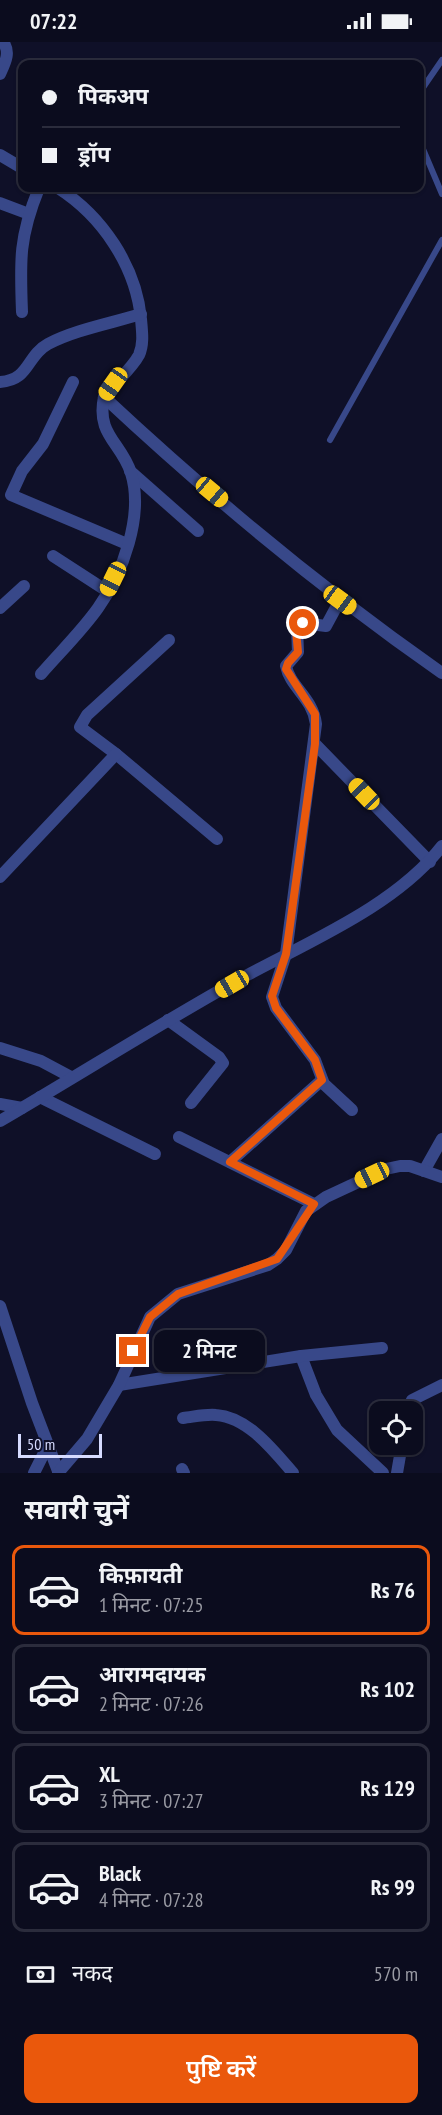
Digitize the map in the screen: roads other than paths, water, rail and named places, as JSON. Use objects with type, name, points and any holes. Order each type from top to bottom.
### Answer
[{"type":"street","points":[[0,74],[7,55],[7,47],[3,42]]},
{"type":"street","points":[[0,155],[18,166]]},
{"type":"street","points":[[22,312],[20,252],[28,214],[37,192]]},
{"type":"street","points":[[63,192],[86,209],[118,249],[137,287],[142,345],[138,356],[104,398],[101,409],[105,429],[130,471],[198,531]]},
{"type":"street","points":[[0,203],[28,214]]},
{"type":"street","points":[[0,382],[10,382],[20,377],[36,354],[49,344],[141,314]]},
{"type":"street","points":[[73,382],[43,444],[22,471],[11,495],[127,544]]},
{"type":"street","points":[[104,398],[156,446],[340,600],[442,673]]},
{"type":"street","points":[[41,674],[92,617],[107,591],[127,544],[135,504],[130,471]]},
{"type":"street","points":[[53,556],[107,591]]},
{"type":"street","points":[[0,608],[24,586]]},
{"type":"street","points":[[340,600],[326,626],[303,623],[297,627],[299,648],[286,666],[288,673],[306,696],[315,714],[315,744],[286,954],[273,990],[273,1003],[315,1060],[322,1080],[352,1110]]},
{"type":"street","points":[[169,640],[81,722],[80,727],[85,734],[116,754],[218,839]]},
{"type":"street","points":[[315,744],[430,862]]},
{"type":"street","points":[[0,877],[116,754]]},
{"type":"street","points":[[0,1121],[168,1020],[392,896],[441,849]]},
{"type":"street","points":[[168,1020],[219,1057],[223,1063],[191,1102]]},
{"type":"street","points":[[0,1048],[41,1061],[72,1077]]},
{"type":"street","points":[[230,1162],[322,1080]]},
{"type":"street","points":[[40,1097],[155,1154]]},
{"type":"street","points":[[0,1104],[22,1108]]},
{"type":"street","points":[[179,1137],[314,1204]]},
{"type":"street","points":[[424,1171],[442,1139]]},
{"type":"street","points":[[0,1306],[58,1472],[80,1449],[119,1385],[140,1334],[150,1317],[164,1304],[193,1288],[277,1259],[314,1204],[386,1168],[410,1166],[442,1177]]},
{"type":"street","points":[[119,1385],[302,1356],[382,1348]]},
{"type":"street","points":[[302,1356],[316,1395],[337,1430],[383,1473]]},
{"type":"street","points":[[412,1401],[442,1385]]},
{"type":"street","points":[[183,1418],[217,1415],[238,1421],[252,1431],[293,1473]]},
{"type":"street","points":[[34,1473],[48,1445]]},
{"type":"street","points":[[397,1473],[400,1455]]},
{"type":"lane","points":[[424,86],[442,60]]},
{"type":"lane","points":[[424,151],[442,194]]},
{"type":"lane","points":[[330,440],[442,240]]}]
